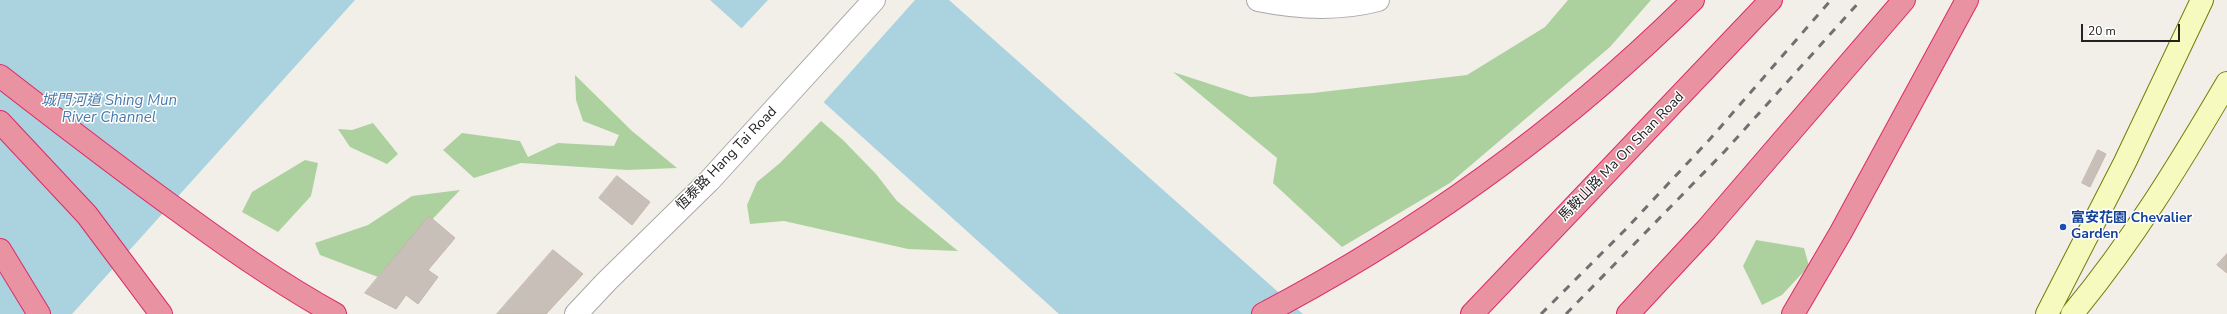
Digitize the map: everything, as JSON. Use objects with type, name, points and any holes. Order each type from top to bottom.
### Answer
[{"type":"highway","points":[[1263,314],[1357,262],[1432,215],[1476,185],[1580,103],[1642,50],[1693,0]]},
{"type":"highway","name":"馬鞍山路 Ma On Shan Road","points":[[1472,314],[1771,0]]},
{"type":"highway","points":[[1628,314],[1706,230],[1904,0]]},
{"type":"highway","points":[[1793,314],[1841,232],[1967,0]]},
{"type":"highway","points":[[0,76],[88,144],[230,248],[270,275],[335,314]]},
{"type":"highway","points":[[0,122],[87,215],[161,314]]},
{"type":"highway","points":[[0,250],[39,314]]},
{"type":"main road","points":[[2046,314],[2125,162],[2202,0]]},
{"type":"main road","points":[[2072,314],[2136,231],[2178,165],[2227,83]]},
{"type":"street","name":"恆泰路 Hang Tai Road","points":[[576,314],[606,282],[709,181],[874,0]]},
{"type":"street","points":[[1258,0],[1283,5],[1326,7],[1378,0]]},
{"type":"green space","points":[[1568,0],[1651,0],[1610,47],[1450,183],[1342,247],[1273,183],[1277,158],[1173,72],[1250,97],[1313,93],[1467,75],[1545,27]]},
{"type":"green space","points":[[575,75],[632,131],[677,168],[627,170],[521,163],[474,178],[443,150],[462,133],[520,141],[528,157],[558,143],[614,146],[619,135],[583,121],[576,100]]},
{"type":"green space","points":[[821,121],[843,140],[876,174],[897,201],[958,251],[908,249],[784,221],[750,224],[747,205],[757,182],[780,163]]},
{"type":"green space","points":[[373,123],[398,154],[387,164],[350,147],[338,129],[352,130]]},
{"type":"green space","points":[[305,160],[318,163],[311,196],[278,232],[242,212],[252,192]]},
{"type":"green space","points":[[460,190],[378,277],[320,255],[315,243],[368,225],[412,196]]},
{"type":"green space","points":[[1756,240],[1804,248],[1809,266],[1782,295],[1762,305],[1743,266]]},
{"type":"water","name":"城門河道 Shing Mun River Channel","points":[[0,0],[355,0],[72,314],[0,314]]},
{"type":"water","points":[[710,0],[949,0],[1303,314],[1059,314]]},
{"type":"pier","points":[[768,0],[915,0],[822,104],[740,30]]},
{"type":"building","points":[[2098,150],[2106,154],[2090,187],[2082,183]]},
{"type":"building","points":[[617,176],[650,202],[632,225],[599,198]]},
{"type":"building","points":[[429,216],[455,238],[428,270],[438,277],[418,304],[406,295],[396,309],[365,293]]},
{"type":"building","points":[[553,250],[583,274],[546,314],[497,314]]},
{"type":"building","points":[[2227,254],[2227,273],[2217,265]]},
{"type":"railway","points":[[1541,314],[1625,230],[1710,139],[1831,0]]},
{"type":"railway","points":[[1566,314],[1725,151],[1861,0]]},
{"type":"place","name":"富安花園 Chevalier Garden","points":[[2063,227]]}]
